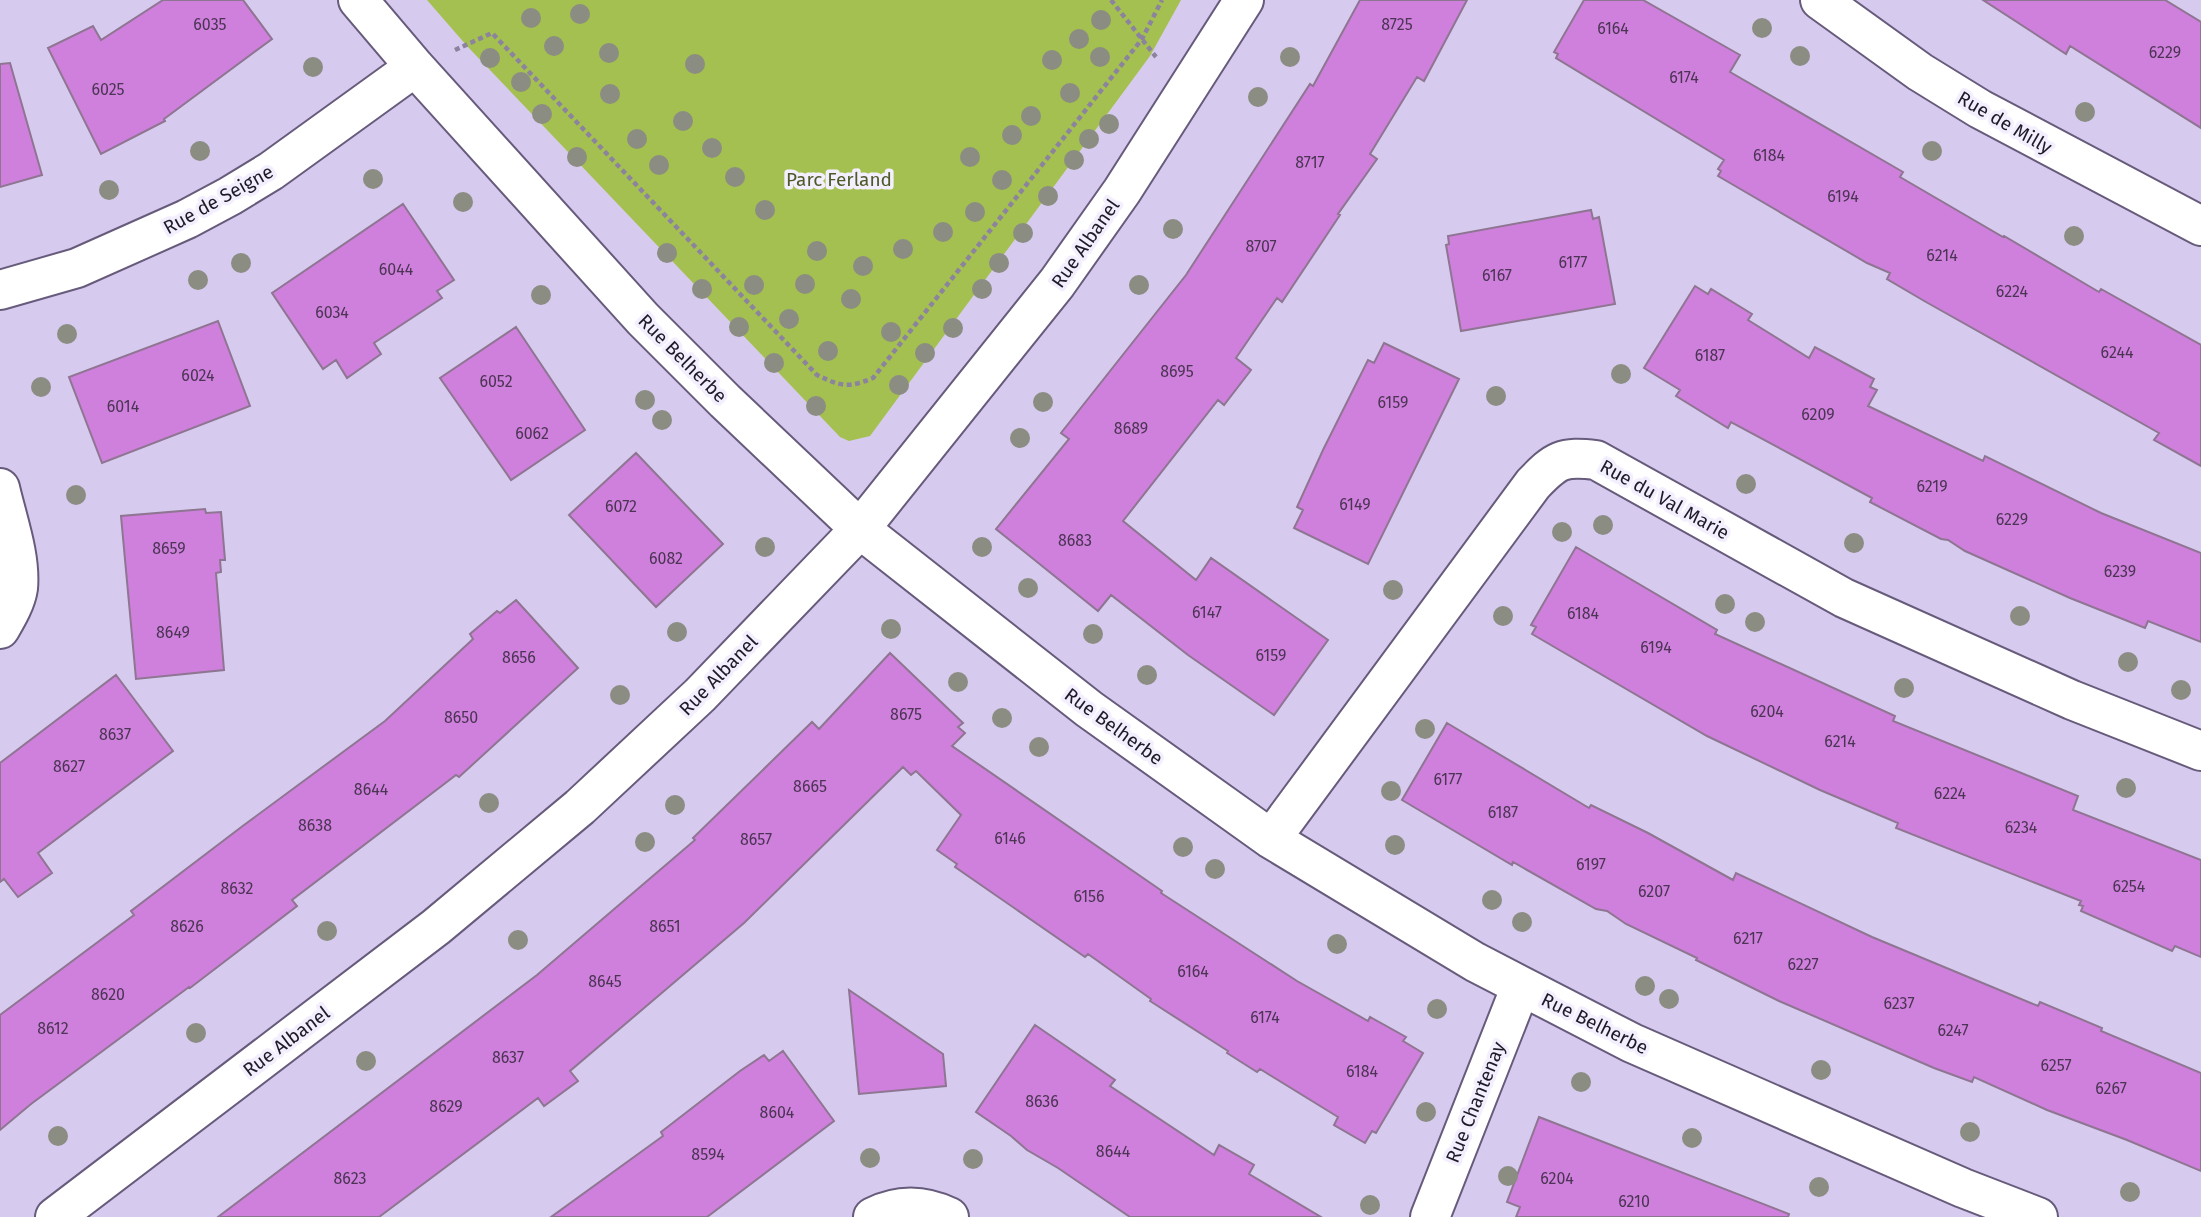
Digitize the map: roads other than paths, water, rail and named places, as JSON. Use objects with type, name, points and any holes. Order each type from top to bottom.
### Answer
[{"type":"street","name":"Rue Belherbe","points":[[359,0],[415,67],[643,319],[860,529],[1089,709],[1271,839],[1475,962],[1632,1043],[1957,1202],[2038,1217]]},
{"type":"street","name":"Rue Albanel","points":[[55,1217],[436,927],[570,816],[700,695],[860,529],[1057,283],[1122,191],[1244,0]]},
{"type":"street","name":"Rue de Milly","points":[[1820,0],[1920,72],[1980,109],[2201,226]]},
{"type":"street","name":"Rue de Seigne","points":[[0,290],[77,268],[187,219],[230,196],[271,171],[415,67]]},
{"type":"street","name":"Rue du Val Marie","points":[[1271,839],[1533,484],[1550,466],[1572,457],[1596,460],[1769,558],[1857,604],[2072,700],[2201,751]]},
{"type":"street","points":[[0,488],[17,564],[18,589],[0,629]]},
{"type":"street","name":"Rue Chantenay","points":[[1430,1217],[1521,986]]},
{"type":"street","points":[[873,1217],[888,1210],[911,1207],[934,1210],[949,1217]]},
{"type":"park label","name":"Parc Ferland","points":[[839,179]]}]
